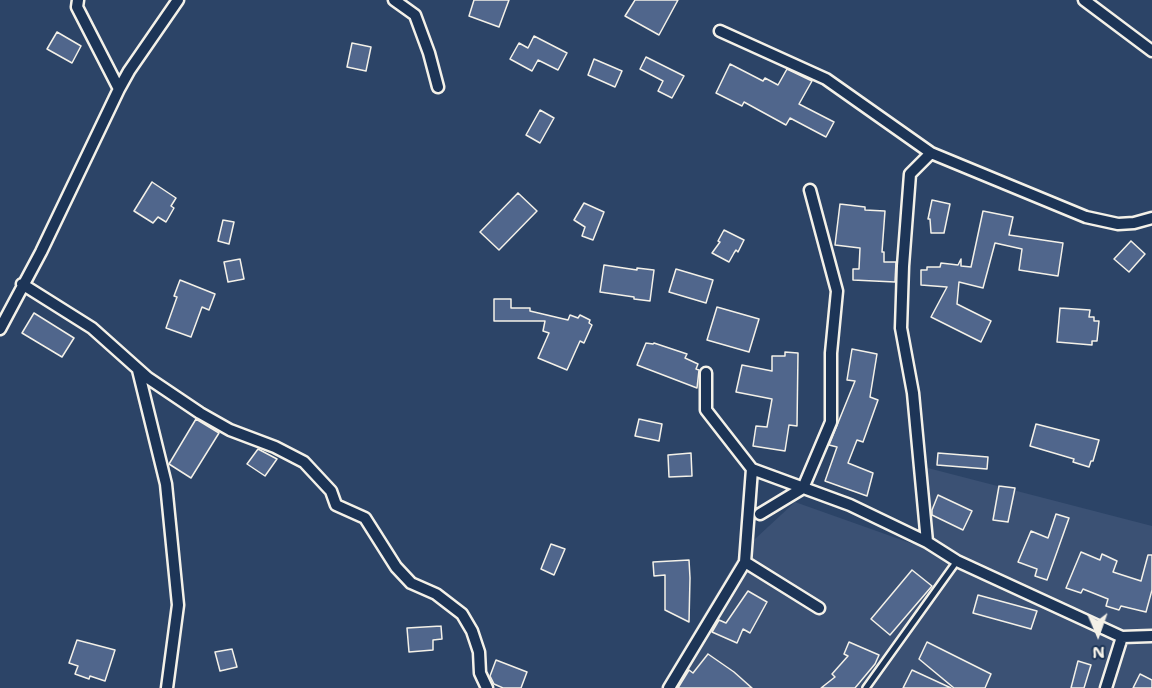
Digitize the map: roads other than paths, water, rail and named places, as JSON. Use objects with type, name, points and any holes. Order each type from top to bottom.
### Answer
[{"type":"street","points":[[78,0],[76,7],[119,89]]},
{"type":"street","points":[[0,329],[15,303],[22,284],[45,242],[119,89],[178,0]]},
{"type":"street","points":[[394,0],[415,15],[438,87]]},
{"type":"street","points":[[1084,0],[1152,51]]},
{"type":"street","points":[[720,31],[826,79],[931,153],[1086,217],[1118,224],[1152,218]]},
{"type":"street","points":[[927,542],[913,393],[901,328],[910,174],[931,153]]},
{"type":"street","points":[[760,514],[803,488],[831,422],[831,352],[837,291],[810,190]]},
{"type":"street","points":[[22,284],[92,328],[138,370],[200,414],[230,430],[275,447],[304,462],[331,491],[336,505],[365,518],[396,567],[411,583],[436,594],[462,614],[472,631],[479,652],[480,673],[487,688]]},
{"type":"street","points":[[138,370],[166,484],[178,604],[167,688]]},
{"type":"street","points":[[706,373],[706,410],[752,469],[850,505],[927,542],[957,561],[1122,637],[1152,636]]},
{"type":"street","points":[[669,688],[745,562],[752,469]]},
{"type":"street","points":[[745,562],[819,608]]},
{"type":"street","points":[[1106,688],[1122,637]]},
{"type":"lane","points":[[866,688],[957,561]]}]
